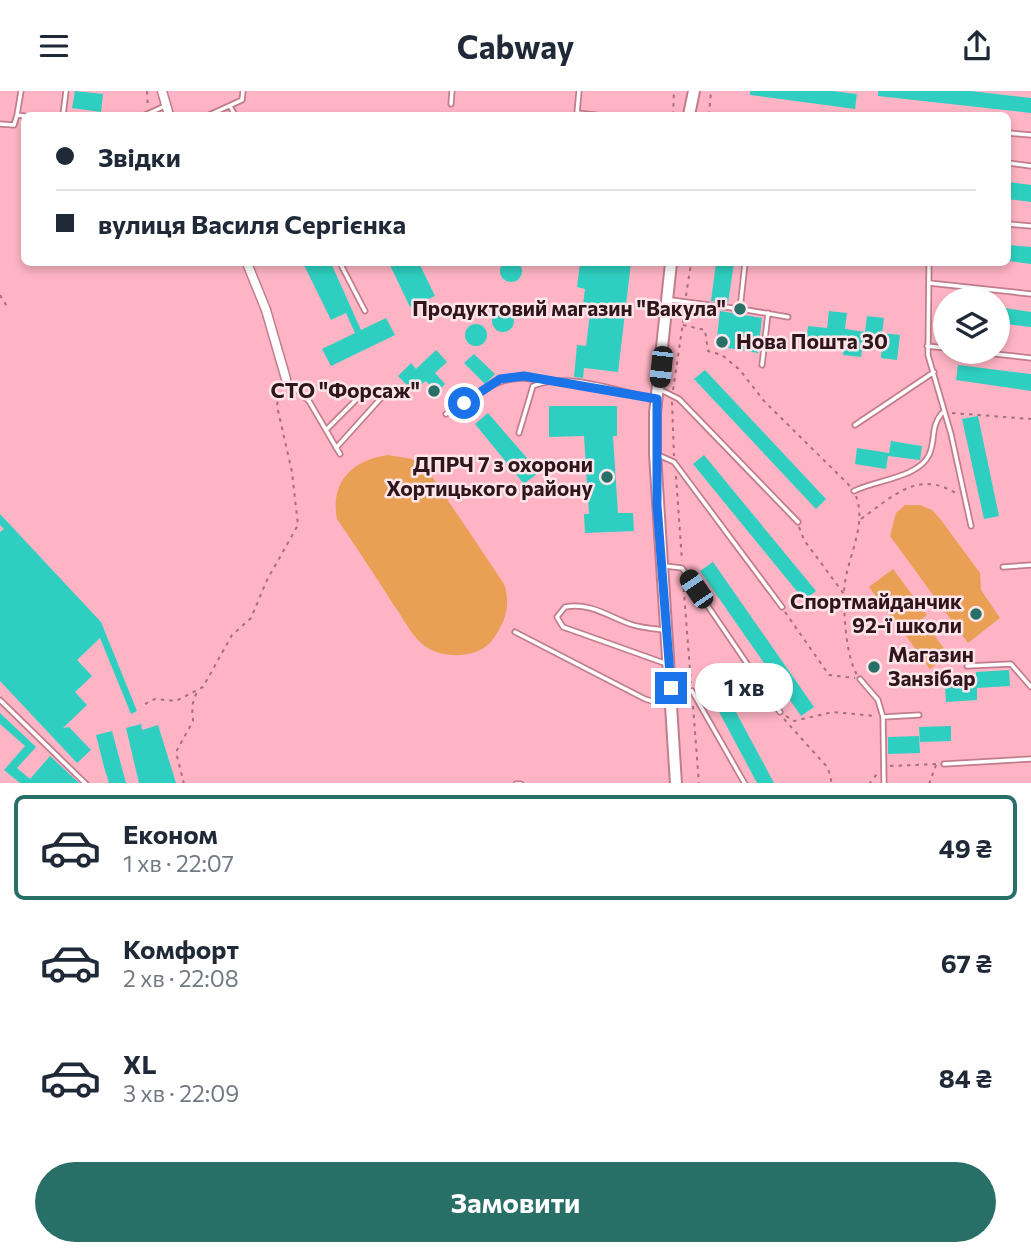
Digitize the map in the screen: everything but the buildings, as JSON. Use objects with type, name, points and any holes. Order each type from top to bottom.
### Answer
[{"type":"main road","points":[[692,93],[692,112]]},
{"type":"main road","points":[[671,266],[655,454],[676,783]]},
{"type":"street","points":[[162,91],[168,112]]},
{"type":"street","points":[[248,266],[266,310],[286,379]]},
{"type":"lane","points":[[0,124],[13,125],[21,91]]},
{"type":"lane","points":[[63,112],[66,91]]},
{"type":"lane","points":[[216,112],[242,100],[243,91]]},
{"type":"lane","points":[[451,104],[452,91]]},
{"type":"lane","points":[[576,112],[579,91]]},
{"type":"lane","points":[[152,112],[165,106]]},
{"type":"lane","points":[[230,106],[233,112]]},
{"type":"lane","points":[[17,115],[21,116]]},
{"type":"lane","points":[[1011,133],[1031,135]]},
{"type":"lane","points":[[1011,163],[1031,166]]},
{"type":"lane","points":[[1011,224],[1031,226]]},
{"type":"lane","points":[[342,266],[365,311]]},
{"type":"lane","points":[[740,309],[745,266]]},
{"type":"lane","points":[[929,266],[927,346],[971,526]]},
{"type":"lane","points":[[929,283],[1031,294]]},
{"type":"lane","points":[[667,299],[788,317]]},
{"type":"lane","points":[[762,365],[768,313]]},
{"type":"lane","points":[[927,346],[933,347]]},
{"type":"lane","points":[[1010,356],[1031,358]]},
{"type":"lane","points":[[855,425],[934,372]]},
{"type":"lane","points":[[446,414],[500,379],[524,376],[543,382],[672,394],[798,522]]},
{"type":"lane","points":[[286,379],[309,401],[340,454]]},
{"type":"lane","points":[[519,433],[533,386],[543,382]]},
{"type":"lane","points":[[337,448],[380,398]]},
{"type":"lane","points":[[326,430],[357,399]]},
{"type":"lane","points":[[854,491],[921,466],[930,453],[935,421],[943,412]]},
{"type":"lane","points":[[655,454],[674,461],[782,607]]},
{"type":"lane","points":[[1003,567],[1031,565]]},
{"type":"lane","points":[[662,566],[682,568],[780,712]]},
{"type":"lane","points":[[665,630],[632,625],[591,608],[573,605],[565,607],[557,617],[563,627],[668,664]]},
{"type":"lane","points":[[515,632],[645,699],[673,708]]},
{"type":"lane","points":[[967,666],[1011,664],[1031,687]]},
{"type":"lane","points":[[860,679],[878,700],[883,717],[884,783]]},
{"type":"lane","points":[[671,688],[692,691],[745,783]]},
{"type":"lane","points":[[0,700],[86,783]]},
{"type":"lane","points":[[883,717],[919,715]]},
{"type":"lane","points":[[943,764],[1031,759]]},
{"type":"path","points":[[147,91],[148,112]]},
{"type":"path","points":[[673,112],[674,91]]},
{"type":"path","points":[[709,112],[711,91]]},
{"type":"path","points":[[691,266],[672,394],[674,461],[699,783]]},
{"type":"path","points":[[0,295],[8,308]]},
{"type":"path","points":[[683,325],[705,330],[708,351],[722,355],[740,370],[764,401],[854,491],[860,519],[844,594],[849,661],[860,679]]},
{"type":"path","points":[[184,783],[176,752],[193,720],[192,706],[198,690],[232,635],[251,618],[267,580],[298,525],[292,472],[276,406],[282,370]]},
{"type":"path","points":[[943,412],[1031,419]]},
{"type":"path","points":[[860,519],[920,482],[936,482],[967,501]]},
{"type":"path","points":[[798,522],[804,540],[844,594]]},
{"type":"path","points":[[782,607],[829,675],[860,679]]},
{"type":"path","points":[[145,704],[155,699],[176,701],[198,690]]},
{"type":"path","points":[[780,712],[794,721],[833,712],[883,717]]},
{"type":"path","points":[[780,712],[799,739],[828,768],[832,783]]},
{"type":"path","points":[[929,783],[937,764]]},
{"type":"path","points":[[869,783],[883,767],[943,764]]},
{"type":"shaded area","points":[[388,455],[412,459],[429,472],[504,584],[507,605],[504,619],[493,639],[478,651],[448,655],[429,649],[421,643],[337,519],[337,494],[346,475],[364,462]]},
{"type":"shaded area","name":"Спортмайданчик 92-ї школи","points":[[905,505],[920,505],[932,510],[980,573],[981,590],[1000,618],[968,643],[890,536],[896,513]]},
{"type":"shaded area","points":[[893,569],[927,615],[903,633],[869,587]]},
{"type":"shaded area","points":[[924,622],[949,655],[930,669],[906,636]]},
{"type":"place","name":"Продуктовий магазин \"Вакула\"","points":[[740,309]]},
{"type":"place","name":"Нова Пошта 30","points":[[722,342]]},
{"type":"place","name":"СТО \"Форсаж\"","points":[[434,391]]},
{"type":"place","name":"ДПРЧ 7 з охорони Хортицького району","points":[[607,477]]},
{"type":"place","name":"Спортмайданчик 92-ї школи","points":[[976,614]]},
{"type":"place","name":"Магазин Занзібар","points":[[874,667]]},
{"type":"route","points":[[464,403],[500,379],[524,376],[543,382],[598,386],[657,399],[657,505],[671,688]]}]
